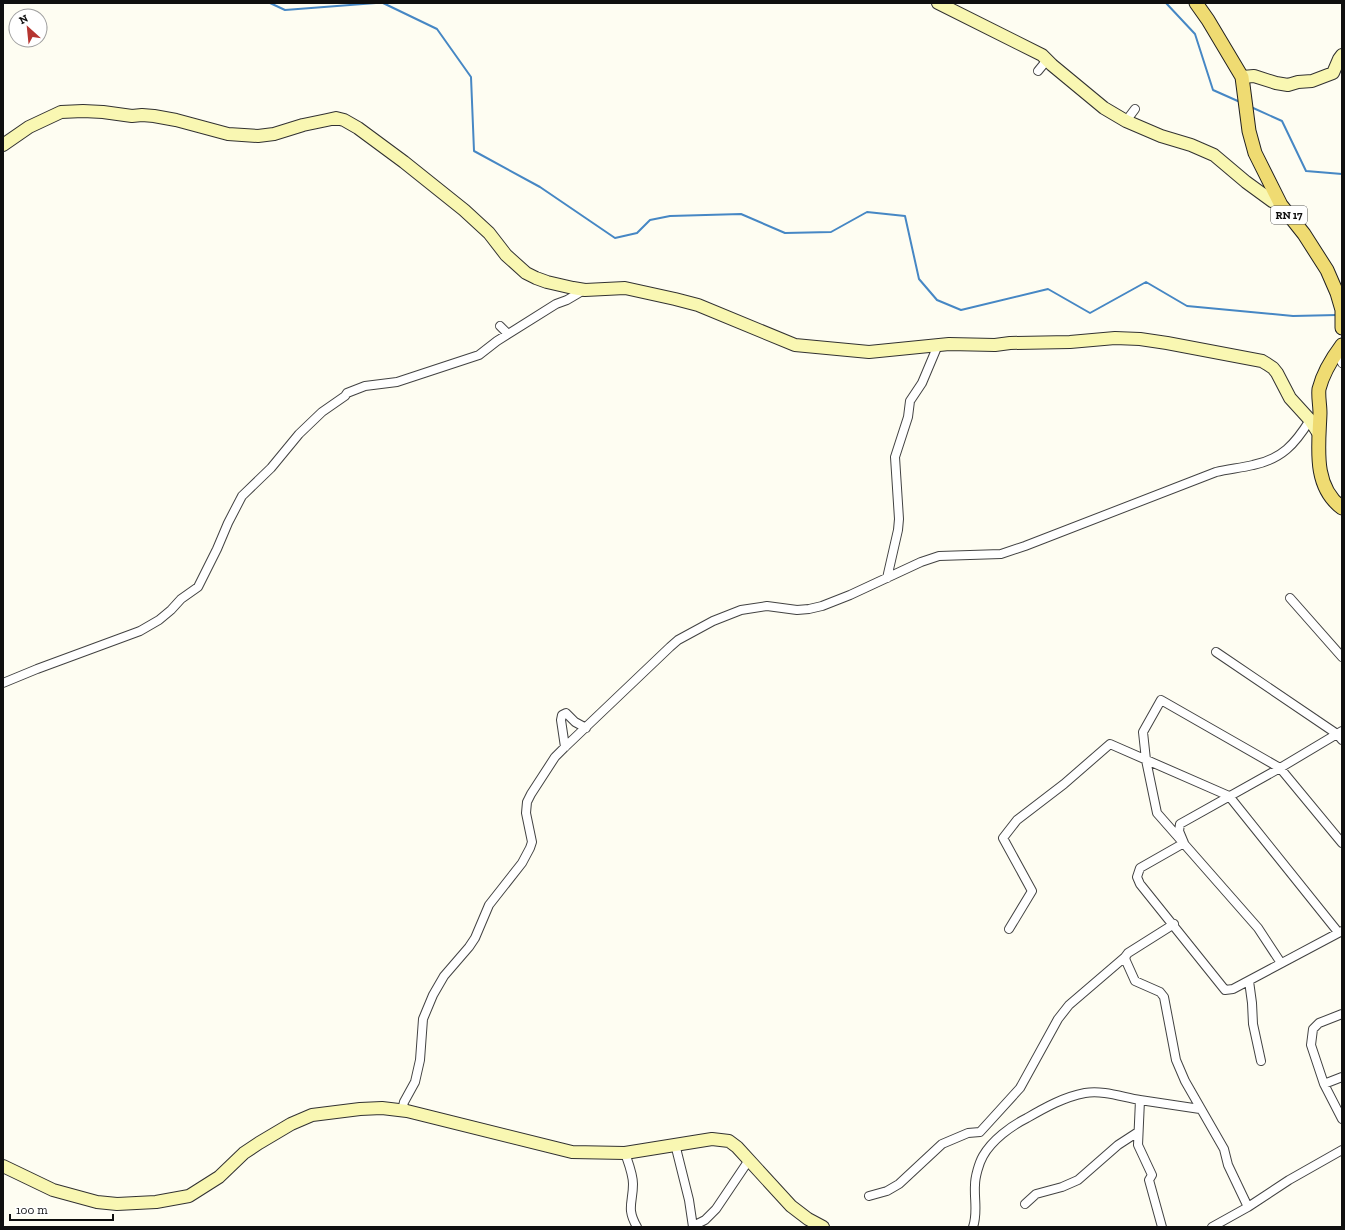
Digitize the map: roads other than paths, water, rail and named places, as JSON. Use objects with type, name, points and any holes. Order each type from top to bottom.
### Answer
[{"type":"main road","name":"RN 17","points":[[1196,3],[1208,20],[1242,77],[1249,131],[1254,153],[1281,205],[1304,234],[1327,270],[1337,293],[1342,310],[1342,328]]},
{"type":"main road","points":[[1340,353],[1326,370],[1319,389],[1319,466],[1325,490],[1342,508]]},
{"type":"street","points":[[938,3],[969,23],[1030,48],[1042,55],[1104,108],[1126,121],[1161,136],[1191,144],[1214,155],[1246,182],[1272,201],[1281,205]]},
{"type":"street","points":[[1242,77],[1254,76],[1288,85],[1298,82],[1312,81],[1333,73],[1342,55]]},
{"type":"street","points":[[1038,71],[1047,60]]},
{"type":"street","points":[[1126,121],[1135,109]]},
{"type":"street","points":[[3,145],[29,127],[61,112],[83,111],[132,116],[154,116],[176,120],[228,134],[258,136],[274,134],[304,125],[336,118],[344,120],[358,128],[404,162],[464,210],[489,233],[506,255],[526,273],[547,282],[585,290],[625,288],[683,301],[698,305],[795,346],[870,352],[938,345],[995,345],[1010,343],[1070,342],[1115,338],[1140,339],[1233,355],[1262,361],[1273,368],[1290,398],[1310,420],[1319,434]]},
{"type":"street","points":[[3,683],[44,666],[140,631],[165,615],[181,599],[198,587],[242,496],[271,468],[322,412],[347,393],[365,386],[396,382],[479,355],[508,334],[556,304],[585,290]]},
{"type":"street","points":[[500,326],[508,334]]},
{"type":"street","points":[[887,578],[898,530],[899,519],[895,457],[908,417],[910,401],[922,382],[938,345]]},
{"type":"street","points":[[402,1110],[404,1102],[416,1082],[420,1060],[423,1019],[431,1000],[444,976],[470,947],[489,905],[522,863],[530,848],[532,842],[526,813],[527,802],[546,771],[564,747],[586,728],[618,695],[678,640],[713,621],[741,610],[767,606],[798,610],[822,606],[921,562],[939,556],[981,556],[1000,554],[1062,532],[1216,472],[1253,465],[1276,458],[1284,453],[1300,437],[1310,420]]},
{"type":"street","points":[[1290,598],[1342,657]]},
{"type":"street","points":[[1184,843],[1179,831],[1180,824],[1340,735],[1216,652]]},
{"type":"street","points":[[1281,963],[1258,928],[1158,813],[1146,760],[1143,732],[1161,700],[1280,768],[1342,842]]},
{"type":"street","points":[[564,747],[561,720],[562,715],[566,713],[575,722],[586,728]]},
{"type":"street","points":[[1009,929],[1032,891],[1003,838],[1018,820],[1064,784],[1110,744],[1229,796],[1340,932],[1233,989],[1228,990],[1222,988],[1174,924],[1140,884],[1137,877],[1140,868],[1184,843]]},
{"type":"street","points":[[869,1196],[899,1184],[942,1144],[955,1140],[968,1133],[980,1132],[1020,1088],[1058,1019],[1069,1005],[1128,953],[1174,924]]},
{"type":"street","points":[[1125,957],[1135,981],[1160,992],[1164,997],[1176,1060],[1200,1109],[1224,1149],[1228,1165],[1248,1207]]},
{"type":"street","points":[[1249,981],[1253,1024],[1261,1061]]},
{"type":"street","points":[[1342,1014],[1319,1023],[1313,1029],[1311,1045],[1324,1084],[1342,1119]]},
{"type":"street","points":[[1324,1084],[1342,1077]]},
{"type":"street","points":[[973,1227],[976,1218],[976,1174],[983,1156],[990,1146],[1008,1130],[1059,1100],[1086,1093],[1110,1094],[1200,1109]]},
{"type":"street","points":[[1140,1100],[1138,1145],[1152,1175],[1149,1180],[1162,1227]]},
{"type":"street","points":[[3,1166],[53,1190],[97,1202],[117,1204],[156,1202],[189,1196],[219,1177],[240,1157],[259,1143],[304,1118],[318,1113],[382,1108],[402,1110],[509,1135],[572,1152],[625,1153],[706,1139],[724,1140],[734,1145],[790,1206],[808,1219],[823,1227]]},
{"type":"street","points":[[1025,1204],[1036,1194],[1062,1187],[1078,1180],[1118,1145],[1138,1132]]},
{"type":"street","points":[[675,1144],[693,1227],[705,1220],[716,1209],[749,1160]]},
{"type":"street","points":[[1212,1227],[1248,1207],[1288,1180],[1342,1150]]},
{"type":"street","points":[[625,1153],[633,1182],[630,1210],[632,1219],[637,1227]]},
{"type":"waterway","points":[[270,3],[285,10],[376,3]]},
{"type":"waterway","points":[[383,3],[437,29],[471,77],[474,151],[540,187],[615,238],[637,233],[650,220],[670,216],[741,214],[785,233],[831,232],[867,212],[905,216],[919,279],[937,300],[961,310],[1048,289],[1090,313],[1146,282],[1187,306],[1293,316],[1337,315]]},
{"type":"waterway","points":[[1166,3],[1195,34],[1213,90],[1240,102]]},
{"type":"waterway","points":[[1251,107],[1282,121],[1306,171],[1342,174]]}]
